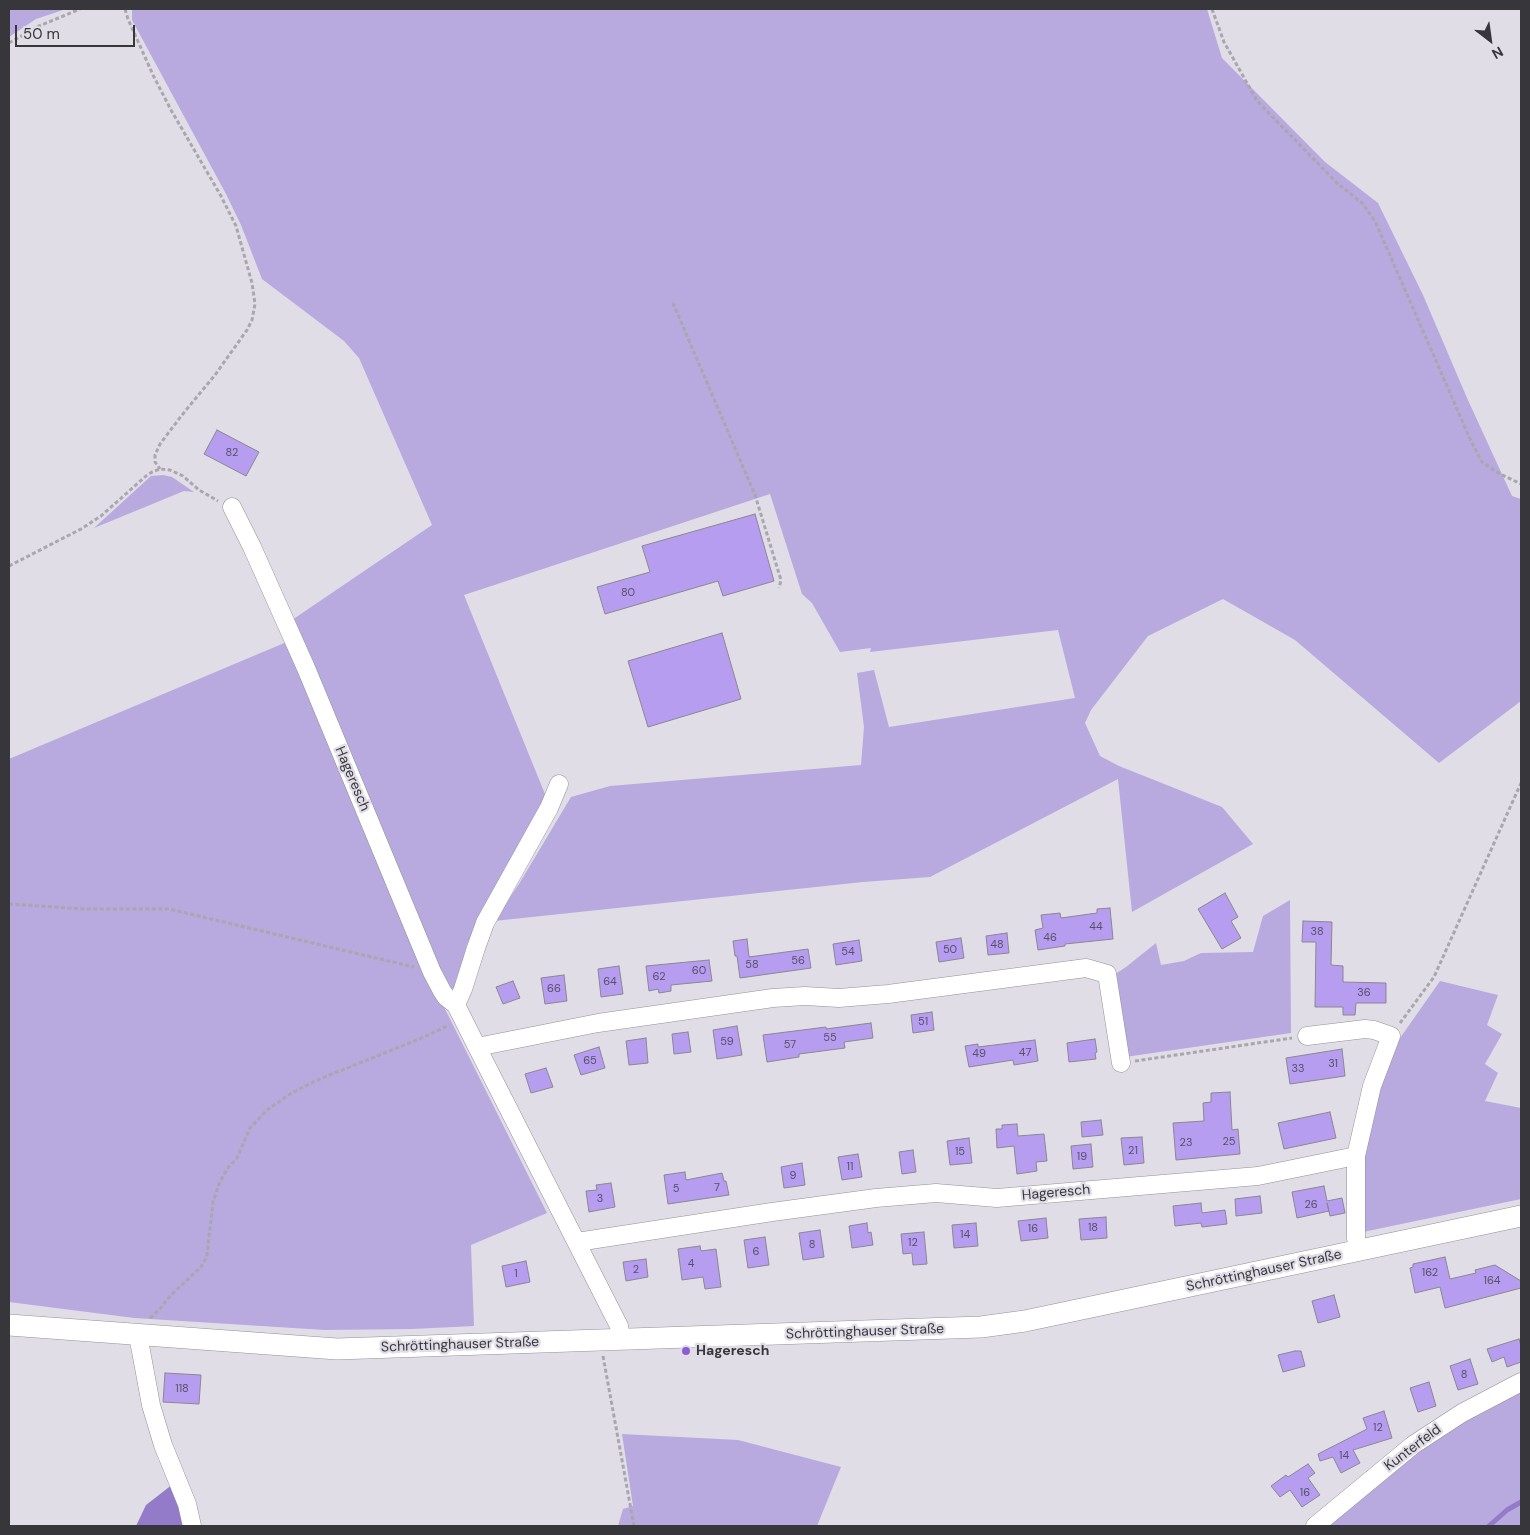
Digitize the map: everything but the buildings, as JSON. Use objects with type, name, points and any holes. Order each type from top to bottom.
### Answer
[{"type":"main road","name":"Schröttinghauser Straße","points":[[9,1325],[337,1349],[981,1327],[1025,1321],[1521,1216]]},
{"type":"street","name":"Hageresch","points":[[232,508],[252,547],[306,668],[432,972],[446,997],[459,1011],[619,1326],[621,1340]]},
{"type":"street","points":[[459,1011],[463,989],[485,923],[549,808],[560,784]]},
{"type":"street","points":[[477,1047],[598,1023],[773,998],[805,996],[839,998],[888,994],[1086,968],[1107,974],[1121,1063]]},
{"type":"street","points":[[1307,1036],[1365,1029],[1391,1036],[1372,1086],[1356,1156],[1356,1238],[1358,1251]]},
{"type":"street","name":"Hageresch","points":[[577,1242],[876,1198],[936,1193],[997,1198],[1249,1176],[1356,1156]]},
{"type":"street","points":[[138,1335],[150,1405],[188,1504],[192,1526]]},
{"type":"street","name":"Kunterfeld","points":[[1314,1526],[1414,1445],[1462,1413],[1521,1382]]},
{"type":"path","points":[[9,43],[39,26],[80,9]]},
{"type":"path","points":[[125,9],[153,75],[236,226],[252,283],[254,304],[252,320],[247,330],[215,375],[160,444],[155,455],[155,462],[160,469]]},
{"type":"path","points":[[1212,9],[1224,42],[1257,100],[1337,183],[1362,203],[1375,221],[1471,442],[1482,462],[1500,474],[1521,484]]},
{"type":"path","points":[[673,303],[755,495],[781,580],[779,588]]},
{"type":"path","points":[[9,566],[82,529],[101,516],[146,476],[160,469],[170,470],[182,476],[211,498],[232,508]]},
{"type":"path","points":[[1391,1036],[1434,977],[1521,783]]},
{"type":"path","points":[[9,904],[84,909],[169,909],[432,972]]},
{"type":"path","points":[[138,1335],[142,1325],[159,1310],[171,1295],[204,1262],[207,1255],[213,1202],[219,1184],[227,1169],[237,1158],[250,1128],[266,1110],[290,1094],[315,1081],[424,1037],[459,1011]]},
{"type":"path","points":[[1121,1063],[1307,1036]]},
{"type":"path","points":[[600,1341],[634,1526]]},
{"type":"shaded area","points":[[9,9],[66,9],[36,19],[9,37]]},
{"type":"shaded area","points":[[132,9],[1207,9],[1222,58],[1325,162],[1378,203],[1423,295],[1512,496],[1521,499],[1521,701],[1439,763],[1295,640],[1223,599],[1148,636],[1091,710],[1085,723],[1100,756],[1119,766],[1222,807],[1253,844],[1132,912],[1118,779],[930,877],[863,882],[494,921],[519,884],[571,797],[610,786],[861,765],[864,727],[857,673],[874,670],[889,727],[1075,698],[1058,630],[870,652],[871,648],[840,652],[812,603],[802,594],[770,494],[464,595],[547,799],[467,944],[456,990],[431,981],[547,1213],[471,1245],[474,1326],[325,1330],[134,1318],[9,1302],[9,759],[289,641],[292,620],[432,525],[359,358],[344,341],[262,279],[241,225],[226,194],[132,20]]},
{"type":"shaded area","points":[[163,475],[172,477],[194,492],[184,491],[94,528],[151,476]]},
{"type":"shaded area","points":[[1290,900],[1291,1033],[1125,1057],[1114,975],[1156,943],[1161,965],[1184,961],[1201,953],[1253,952],[1263,916]]},
{"type":"shaded area","points":[[1440,981],[1498,995],[1487,1025],[1502,1034],[1485,1064],[1498,1073],[1485,1101],[1521,1108],[1521,1199],[1363,1232],[1364,1156],[1381,1085],[1398,1041]]},
{"type":"shaded area","points":[[1521,1391],[1521,1526],[1325,1526],[1417,1450],[1466,1420]]},
{"type":"shaded area","points":[[622,1434],[738,1440],[841,1467],[817,1526],[618,1526],[623,1509],[633,1506]]},
{"type":"shaded area","points":[[173,1484],[186,1526],[136,1526],[146,1505]]},
{"type":"waterway","points":[[1489,1526],[1507,1510],[1521,1502]]},
{"type":"place","name":"Hageresch","points":[[686,1351]]}]
